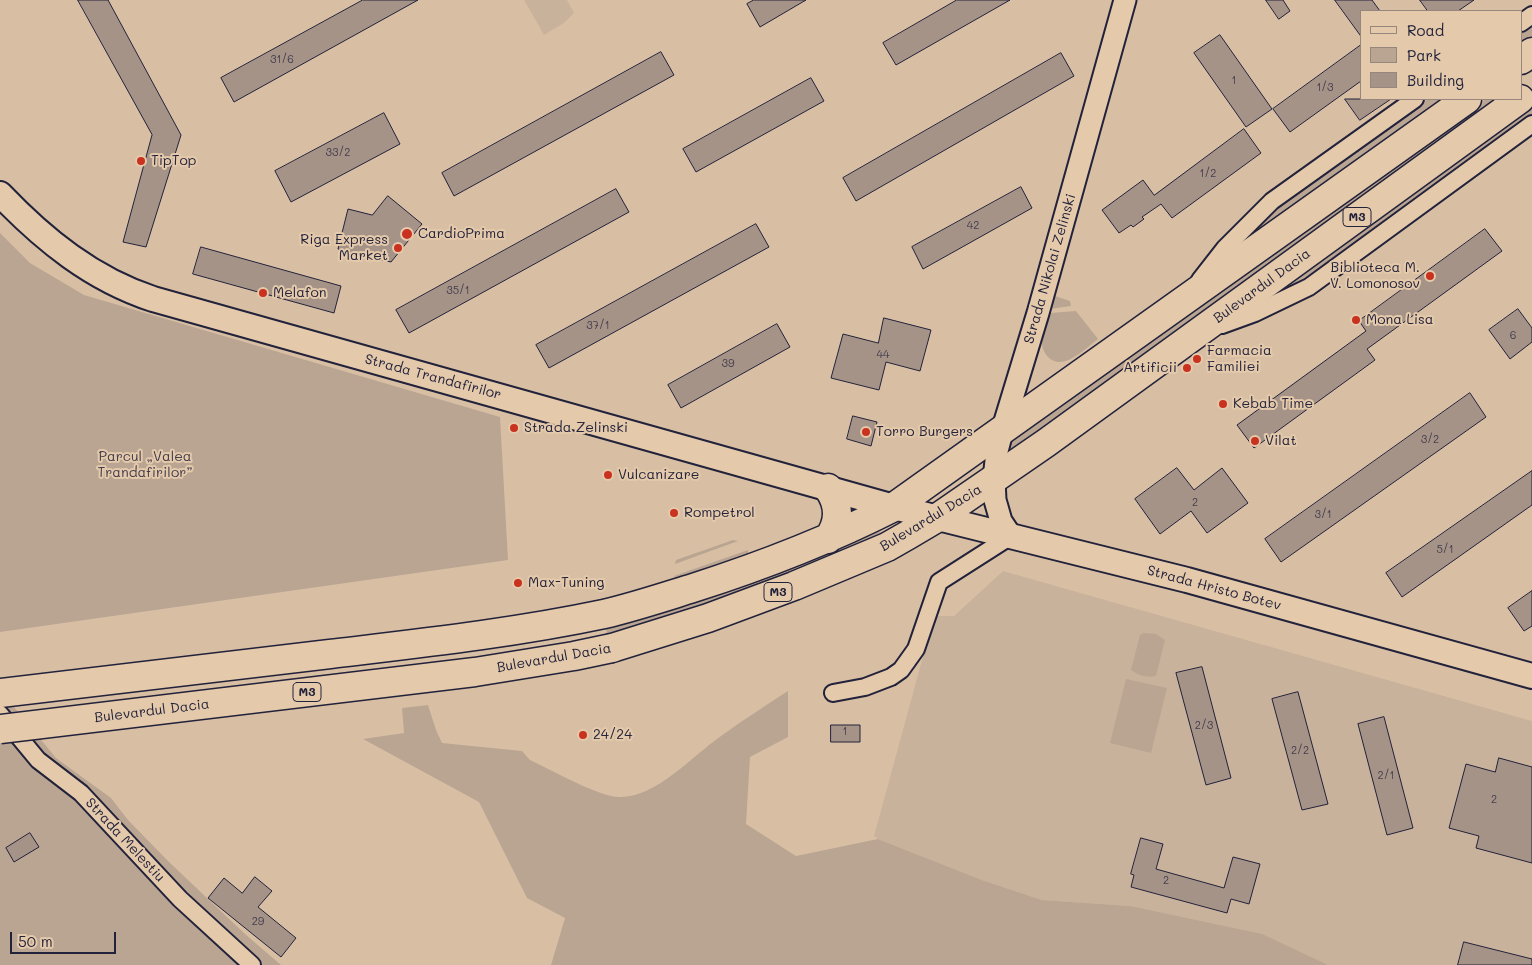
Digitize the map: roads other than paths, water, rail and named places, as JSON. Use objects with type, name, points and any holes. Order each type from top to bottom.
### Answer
[{"type":"highway","name":"Bulevardul Dacia","points":[[0,693],[417,644],[527,628],[606,613],[654,600],[739,574],[828,539],[894,506],[1466,100]]},
{"type":"highway","name":"Bulevardul Dacia","points":[[0,729],[475,672],[574,656],[612,648],[708,618],[794,586],[887,547],[937,518],[1194,335],[1517,100]]},
{"type":"highway","points":[[828,488],[833,495],[838,513],[833,531],[828,539]]},
{"type":"main road","name":"Strada Trandafirilor","points":[[0,194],[38,231],[75,262],[122,288],[140,295],[894,506]]},
{"type":"main road","name":"Strada Hristo Botev","points":[[894,506],[1187,580],[1532,676]]},
{"type":"street","name":"Strada Nikolai Zelinski","points":[[1011,536],[1001,521],[996,500],[994,479],[997,451],[1002,428],[1038,313],[1125,0]]},
{"type":"street","name":"Bulevardul Dacia","points":[[1188,296],[1225,248],[1272,201],[1414,100]]},
{"type":"street","points":[[1194,335],[1255,313],[1310,287],[1532,124]]},
{"type":"street","points":[[834,693],[865,687],[891,677],[901,670],[916,649],[939,582],[1011,536]]},
{"type":"street","name":"Strada Melestiu","points":[[0,714],[38,760],[82,792],[180,898],[252,965]]},
{"type":"place","name":"TipTop","points":[[141,161]]},
{"type":"place","name":"CardioPrima","points":[[407,234]]},
{"type":"place","name":"Riga Express Market","points":[[398,248]]},
{"type":"place","name":"Biblioteca M. V. Lomonosov","points":[[1430,276]]},
{"type":"place","name":"Melafon","points":[[263,293]]},
{"type":"place","name":"Mona Lisa","points":[[1356,320]]},
{"type":"place","name":"Farmacia Familiei","points":[[1197,359]]},
{"type":"place","name":"Artificii","points":[[1187,368]]},
{"type":"place","name":"Kebab Time","points":[[1223,404]]},
{"type":"place","name":"Strada Zelinski","points":[[514,428]]},
{"type":"place","name":"Torro Burgers","points":[[866,432]]},
{"type":"place","name":"Vilat","points":[[1255,441]]},
{"type":"place","name":"Vulcanizare","points":[[608,475]]},
{"type":"place","name":"Rompetrol","points":[[674,513]]},
{"type":"place","name":"Max-Tuning","points":[[518,583]]},
{"type":"place","name":"24/24","points":[[583,735]]},
{"type":"park label","name":"Parcul „Valea Trandafirilor”","points":[[145,466]]}]
